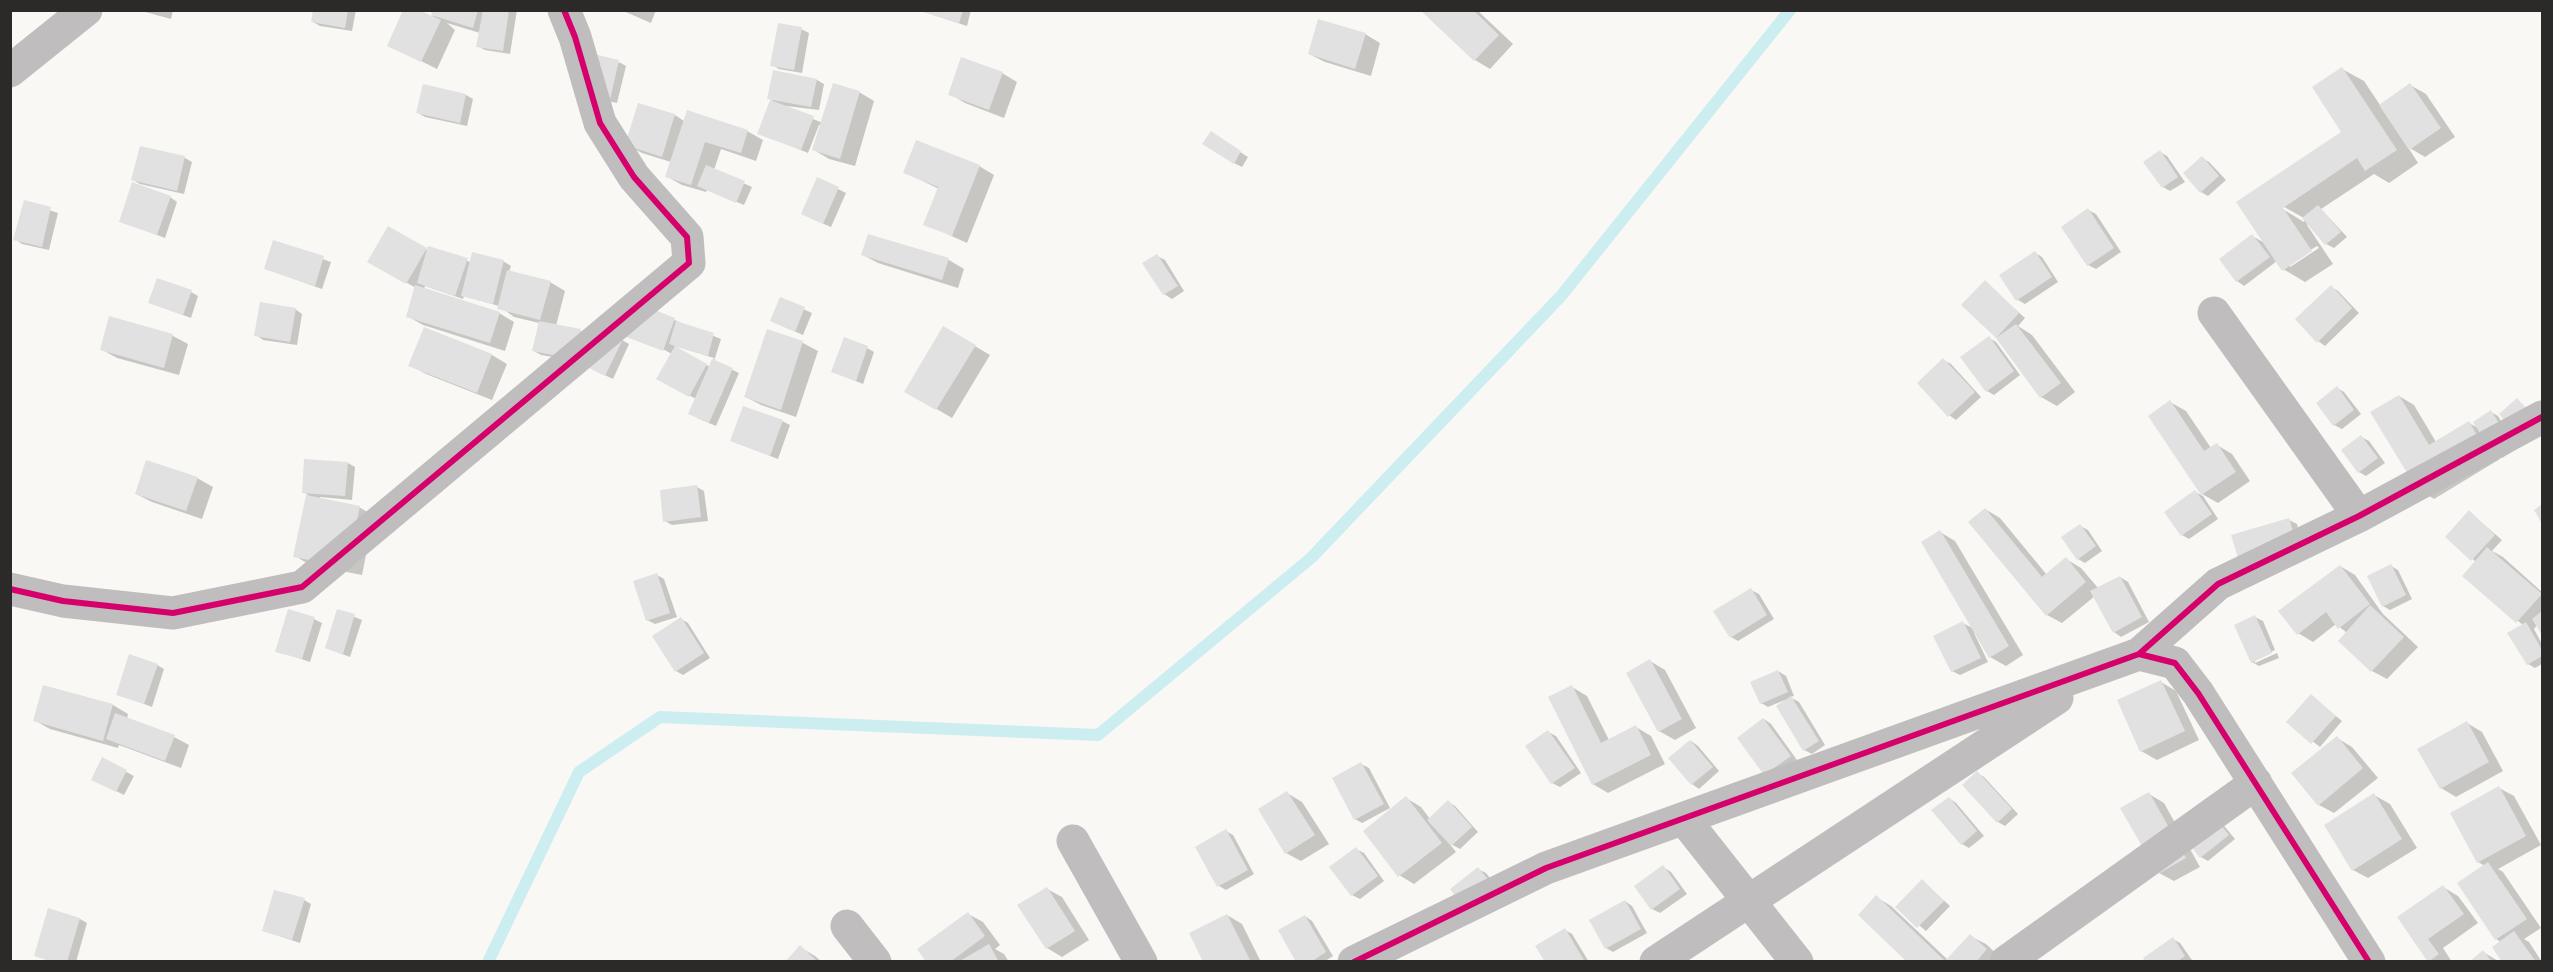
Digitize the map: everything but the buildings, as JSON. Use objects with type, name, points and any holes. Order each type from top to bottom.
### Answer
[{"type":"street","points":[[10,71],[86,10]]},
{"type":"street","points":[[10,589],[63,601],[173,613],[302,587],[688,263],[687,237],[634,177],[600,123],[564,10]]},
{"type":"street","points":[[2214,313],[2359,516]]},
{"type":"street","points":[[1354,962],[1546,868],[2139,654],[2218,584],[2359,516],[2542,417]]},
{"type":"street","points":[[2139,654],[2175,663],[2198,693],[2369,962]]},
{"type":"street","points":[[1656,962],[2104,667]]},
{"type":"street","points":[[2006,962],[2256,783]]},
{"type":"street","points":[[1684,819],[1797,962]]},
{"type":"street","points":[[1073,841],[1141,962]]},
{"type":"street","points":[[847,926],[875,962]]},
{"type":"waterway","points":[[488,962],[579,772],[660,717],[1098,735],[1311,558],[1561,296],[1790,10]]},
{"type":"cycle path","points":[[10,589],[63,601],[173,613],[302,587],[689,263],[687,237],[634,177],[600,123],[575,37],[564,10]]},
{"type":"cycle path","points":[[2139,654],[2218,584],[2359,516],[2542,417]]},
{"type":"cycle path","points":[[1354,962],[1546,868],[2139,654],[2175,663],[2198,693],[2369,962]]}]
